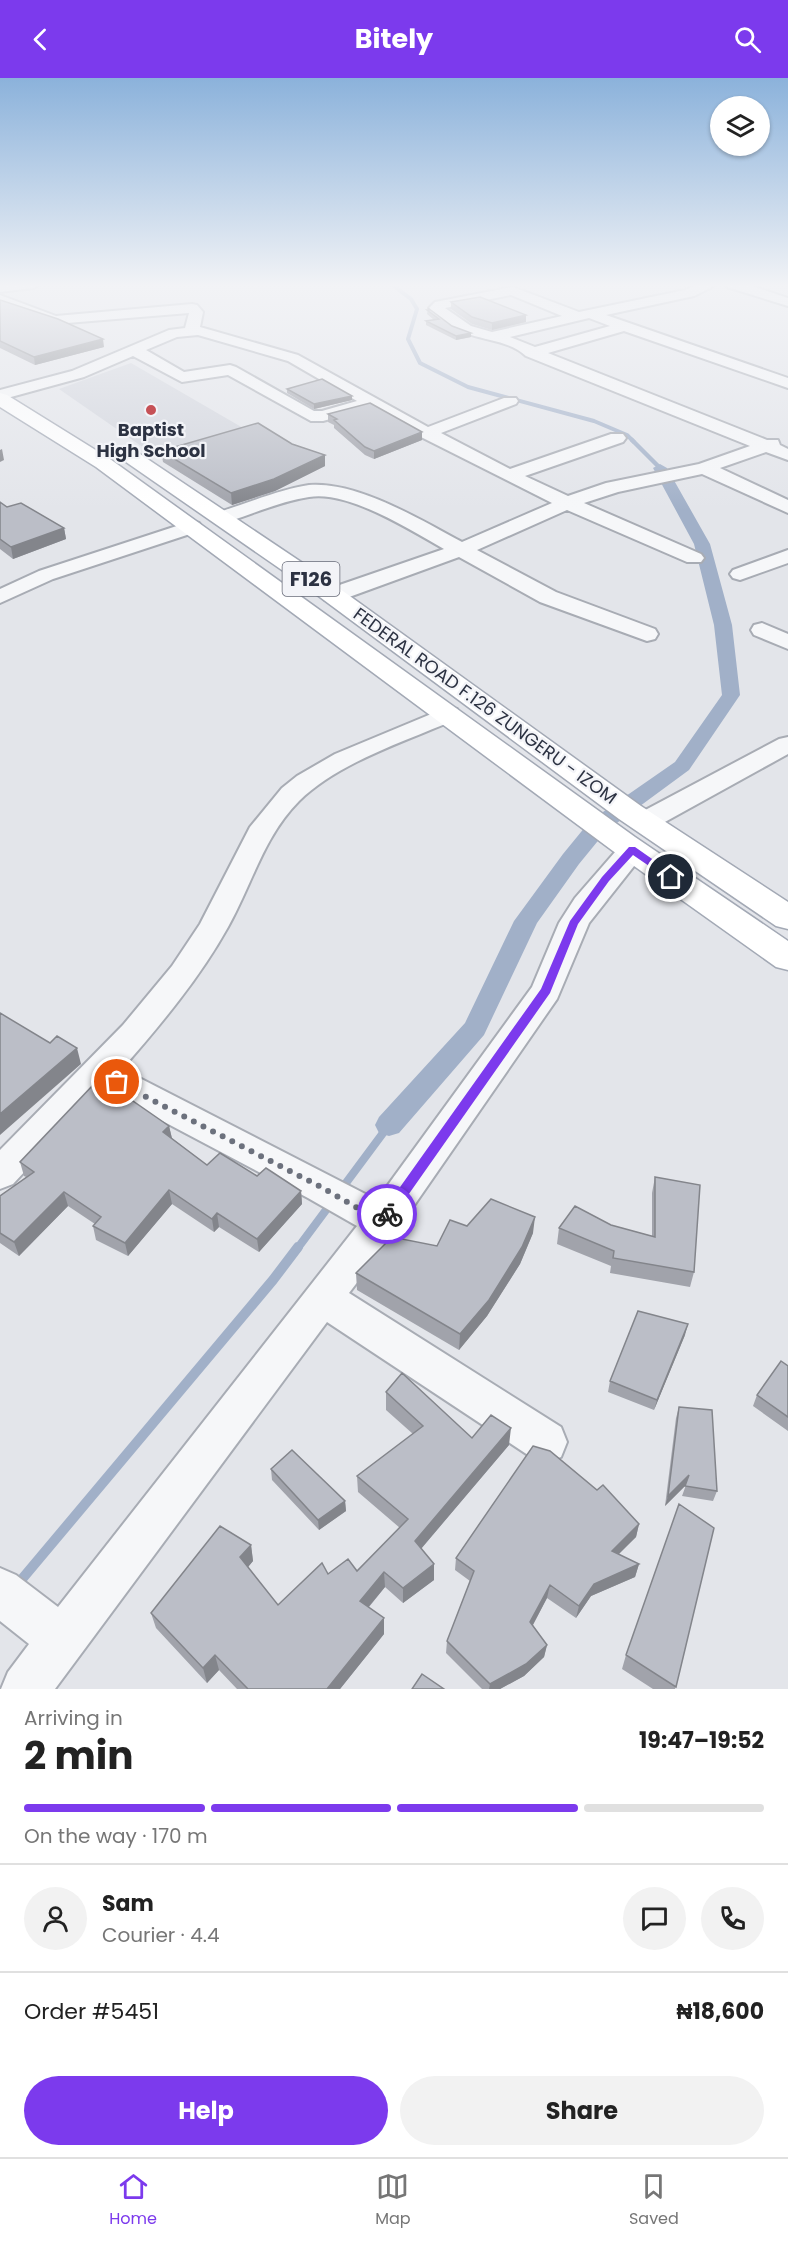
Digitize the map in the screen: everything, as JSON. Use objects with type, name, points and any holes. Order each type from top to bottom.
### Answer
[{"type":"main road","name":"FEDERAL ROAD F.126 ZUNGERU - IZOM","points":[[0,378],[7,394],[582,814],[635,833],[788,918]]},
{"type":"main road","name":"FEDERAL ROAD F.126 ZUNGERU - IZOM","points":[[7,394],[223,517],[435,668],[609,798],[635,833],[788,958]]},
{"type":"main road","points":[[402,681],[435,668]]},
{"type":"street","points":[[7,394],[78,374],[113,359]]},
{"type":"street","points":[[150,359],[182,377],[230,370],[311,416],[323,416],[372,402]]},
{"type":"street","points":[[294,359],[509,475],[567,503],[694,558]]},
{"type":"street","points":[[546,359],[788,455]]},
{"type":"street","points":[[720,359],[788,383]]},
{"type":"street","points":[[428,433],[510,401]]},
{"type":"street","points":[[333,595],[462,549],[567,503],[621,484],[704,468],[788,437]]},
{"type":"street","points":[[509,475],[617,438]]},
{"type":"street","points":[[704,468],[788,507]]},
{"type":"street","points":[[223,517],[319,489],[386,509],[548,597],[647,634]]},
{"type":"street","points":[[5,589],[192,527]]},
{"type":"street","points":[[740,574],[788,556]]},
{"type":"street","points":[[762,630],[788,642]]},
{"type":"street","points":[[0,1174],[166,996],[205,942],[264,825],[291,794],[334,765],[448,714]]},
{"type":"street","points":[[25,1689],[30,1614],[322,1296],[369,1214],[546,991],[574,923],[635,833],[788,744]]},
{"type":"street","points":[[97,1071],[369,1214]]},
{"type":"street","points":[[322,1296],[546,1442]]},
{"type":"shaded area","name":"Baptist High School","points":[[131,363],[250,432],[160,459],[59,389]]},
{"type":"building","points":[[322,379],[352,396],[314,404],[287,389]]},
{"type":"building","points":[[370,403],[422,432],[374,451],[365,447],[334,420],[337,419],[328,414]]},
{"type":"building","points":[[258,423],[292,444],[325,455],[274,479],[231,493],[161,451]]},
{"type":"building","points":[[0,502],[7,507],[21,503],[64,528],[11,547],[0,539]]},
{"type":"building","points":[[0,1013],[50,1043],[57,1036],[77,1048],[0,1114]]},
{"type":"building","points":[[95,1083],[127,1097],[169,1126],[163,1132],[207,1165],[220,1153],[257,1176],[266,1168],[301,1191],[257,1239],[217,1213],[212,1219],[169,1190],[125,1243],[93,1226],[101,1217],[64,1192],[14,1242],[0,1233],[0,1196],[34,1172],[20,1162]]},
{"type":"building","points":[[655,1177],[700,1185],[694,1272],[613,1258],[614,1251],[559,1228],[575,1206],[611,1225],[655,1237]]},
{"type":"building","points":[[491,1199],[535,1217],[522,1247],[489,1300],[460,1334],[356,1273],[392,1237],[437,1246],[450,1220],[467,1226]]},
{"type":"building","points":[[638,1311],[688,1324],[657,1400],[610,1381]]},
{"type":"building","points":[[781,1361],[788,1366],[788,1417],[757,1395]]},
{"type":"building","points":[[402,1373],[472,1438],[491,1415],[511,1428],[415,1541],[434,1564],[403,1588],[384,1572],[360,1601],[384,1618],[327,1689],[248,1689],[215,1655],[203,1668],[151,1613],[220,1526],[251,1545],[240,1557],[278,1605],[322,1563],[328,1574],[348,1559],[357,1571],[408,1519],[357,1476],[423,1426],[386,1392]]},
{"type":"building","points":[[679,1407],[712,1410],[717,1491],[685,1486],[689,1475],[668,1496]]},
{"type":"building","points":[[533,1446],[550,1451],[597,1490],[603,1485],[639,1524],[612,1551],[639,1564],[594,1584],[579,1606],[550,1585],[530,1622],[547,1645],[526,1664],[490,1684],[447,1641],[474,1571],[456,1558]]},
{"type":"building","points":[[292,1450],[345,1501],[318,1520],[271,1469]]},
{"type":"building","points":[[679,1504],[714,1528],[676,1687],[626,1655]]},
{"type":"building","points":[[422,1674],[444,1689],[412,1689]]},
{"type":"waterway","points":[[418,359],[420,363],[468,387],[594,421],[627,435],[660,468]]},
{"type":"waterway","points":[[389,1125],[475,1028],[526,921],[571,859],[598,826],[682,766],[731,695],[723,625],[702,544],[660,468]]},
{"type":"waterway","points":[[340,1191],[389,1125]]},
{"type":"waterway","points":[[297,1249],[332,1202]]},
{"type":"waterway","points":[[17,1585],[273,1280],[298,1247]]},
{"type":"way so far","points":[[117,1082],[321,1187],[382,1222],[387,1214]]},
{"type":"place","name":"Baptist High School","points":[[151,410]]},
{"type":"route","points":[[387,1214],[546,991],[574,923],[605,879],[632,850],[671,877]]}]
